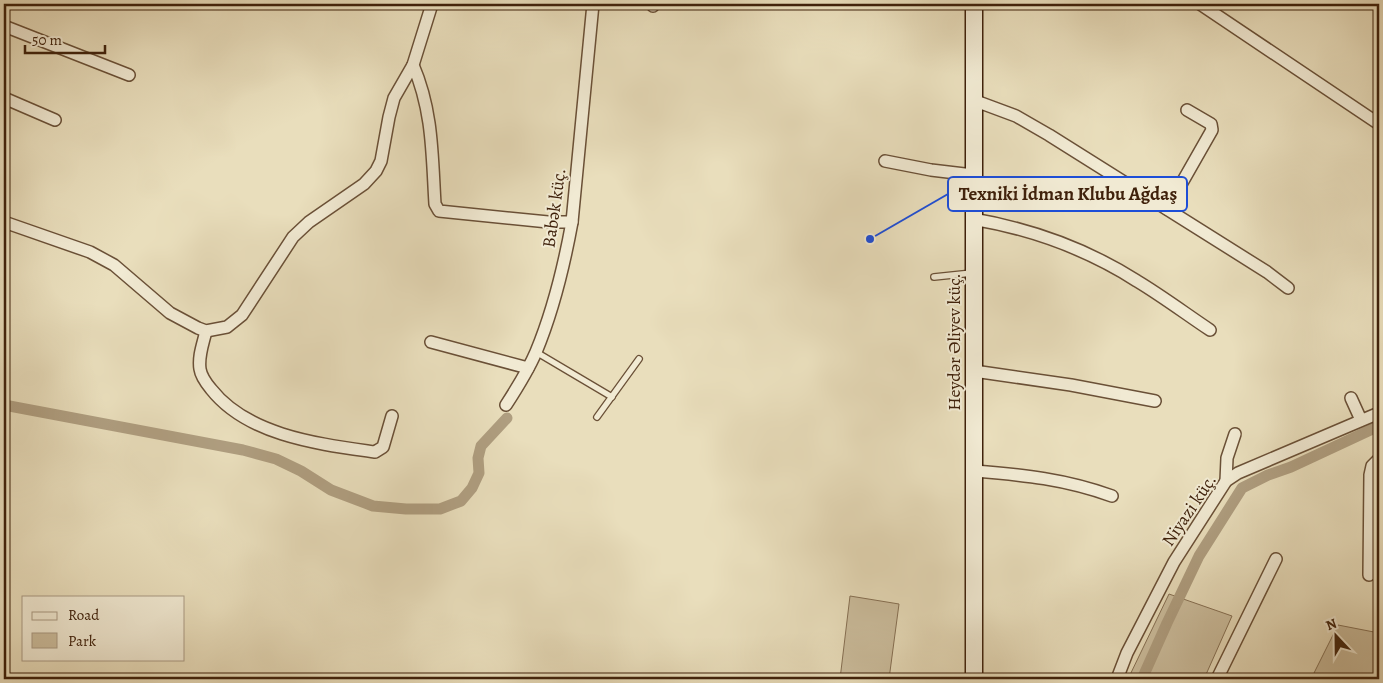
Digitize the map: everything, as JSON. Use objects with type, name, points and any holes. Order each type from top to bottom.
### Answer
[{"type":"main road","name":"Heydər Əliyev küç.","points":[[974,4],[974,679]]},
{"type":"street","points":[[4,222],[90,252],[114,265],[170,312],[206,332],[226,327],[236,321],[254,298],[293,237],[309,222],[364,184],[371,177],[381,161],[394,98],[413,65],[432,4]]},
{"type":"street","name":"Babək küç.","points":[[506,405],[536,352],[552,307],[566,254],[572,222],[593,4]]},
{"type":"street","points":[[1200,4],[1379,124]]},
{"type":"street","points":[[4,26],[129,74]]},
{"type":"street","points":[[413,65],[427,103],[431,132],[435,204],[439,211],[548,222],[572,222]]},
{"type":"street","points":[[4,98],[55,120]]},
{"type":"street","points":[[973,100],[998,108],[1041,130],[1267,272],[1288,288]]},
{"type":"street","points":[[1167,209],[1212,130],[1210,124],[1187,110]]},
{"type":"street","points":[[885,161],[931,170],[973,175]]},
{"type":"street","points":[[973,219],[1027,231],[1088,254],[1135,280],[1210,330]]},
{"type":"street","points":[[206,332],[200,358],[200,371],[205,381],[220,400],[259,425],[283,435],[375,452],[383,448],[392,416]]},
{"type":"street","points":[[432,342],[528,368]]},
{"type":"street","points":[[974,371],[1071,385],[1155,401]]},
{"type":"street","points":[[1351,398],[1361,420]]},
{"type":"street","name":"Niyazi küç.","points":[[1117,679],[1174,562],[1226,481],[1238,473],[1379,413]]},
{"type":"street","points":[[1226,481],[1226,458],[1235,434]]},
{"type":"street","points":[[1369,575],[1370,475],[1372,466],[1379,460]]},
{"type":"street","points":[[974,471],[1046,478],[1089,488],[1112,496]]},
{"type":"street","points":[[1216,679],[1276,559]]},
{"type":"lane","points":[[934,276],[974,273]]},
{"type":"lane","points":[[536,352],[612,397]]},
{"type":"lane","points":[[597,417],[639,359]]},
{"type":"green space","points":[[1169,594],[1232,616],[1204,679],[1128,679]]},
{"type":"green space","points":[[850,596],[899,604],[889,679],[840,679]]},
{"type":"green space","points":[[1338,625],[1379,633],[1379,679],[1311,679]]},
{"type":"waterway","points":[[4,405],[243,450],[276,459],[301,471],[331,490],[373,506],[406,509],[440,509],[461,501],[472,488],[479,473],[478,458],[481,446],[507,418]]},
{"type":"waterway","points":[[1142,679],[1199,556],[1242,488],[1379,426]]},
{"type":"place","name":"Texniki İdman Klubu Ağdaş","points":[[870,239]]}]
